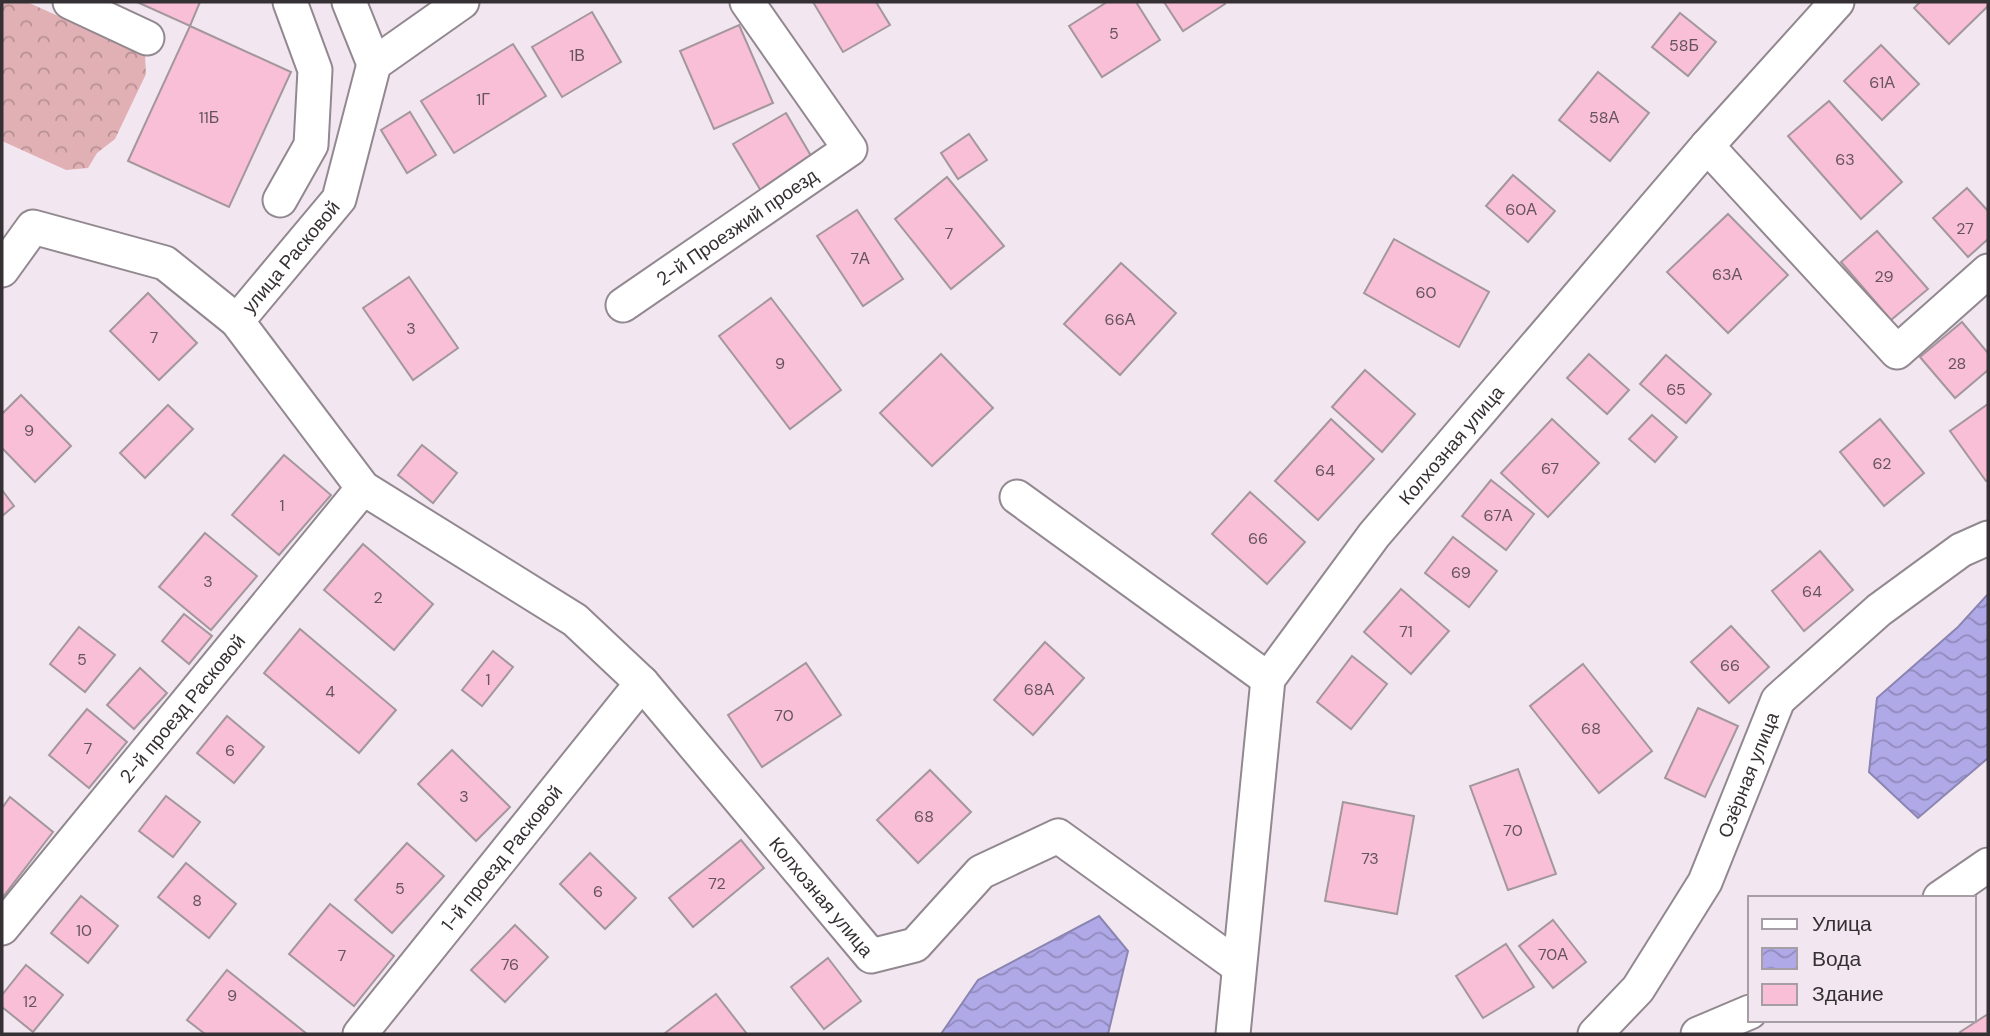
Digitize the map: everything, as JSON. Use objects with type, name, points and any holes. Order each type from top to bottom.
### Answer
[{"type":"street","points":[[70,2],[147,37]]},
{"type":"street","points":[[280,200],[311,145],[315,70],[290,2]]},
{"type":"street","points":[[349,2],[374,64],[462,2]]},
{"type":"street","name":"2-й Проезжий проезд","points":[[623,305],[850,149],[747,2]]},
{"type":"street","name":"Колхозная улица","points":[[1268,679],[1374,535],[1707,146],[1837,2]]},
{"type":"street","name":"улица Расковой","points":[[2,270],[33,227],[165,263],[237,321],[339,199],[374,64]]},
{"type":"street","points":[[1707,146],[1897,352],[1988,271]]},
{"type":"street","points":[[237,321],[362,488],[575,620],[642,683]]},
{"type":"street","name":"2-й проезд Расковой","points":[[2,928],[362,488]]},
{"type":"street","points":[[1017,497],[1268,679],[1233,1034]]},
{"type":"street","name":"Озёрная улица","points":[[1595,1034],[1639,989],[1705,882],[1778,700],[1879,610],[1961,550],[1988,538]]},
{"type":"street","name":"Колхозная улица","points":[[642,683],[871,956],[915,945],[981,872],[1058,836],[1238,966]]},
{"type":"street","name":"1-й проезд Расковой","points":[[360,1034],[642,683]]},
{"type":"street","points":[[1943,896],[1988,864]]},
{"type":"street","points":[[1698,1034],[1748,1013]]},
{"type":"green space","points":[[2,2],[27,2],[145,55],[146,74],[115,139],[97,153],[88,168],[66,170],[2,141]]},
{"type":"water","points":[[1988,594],[1988,758],[1918,818],[1869,772],[1877,698],[1958,627]]},
{"type":"water","points":[[1099,916],[1128,951],[1108,1034],[941,1034],[978,980]]},
{"type":"building","points":[[137,2],[200,2],[190,26]]},
{"type":"building","points":[[813,2],[876,2],[890,25],[843,52]]},
{"type":"building","points":[[1107,2],[1136,2],[1160,40],[1102,77],[1069,26]]},
{"type":"building","points":[[1164,2],[1224,2],[1225,4],[1183,31]]},
{"type":"building","points":[[1920,2],[1988,2],[1988,6],[1949,44],[1914,8]]},
{"type":"building","points":[[592,12],[621,62],[562,97],[532,47]]},
{"type":"building","points":[[1680,13],[1716,42],[1688,76],[1652,47]]},
{"type":"building","points":[[739,25],[773,103],[714,129],[680,51]]},
{"type":"building","points":[[190,26],[291,72],[229,207],[128,161]]},
{"type":"building","points":[[513,44],[546,96],[454,153],[421,101]]},
{"type":"building","points":[[1881,45],[1919,84],[1882,120],[1844,81]]},
{"type":"building","points":[[1598,72],[1649,113],[1610,161],[1559,120]]},
{"type":"building","points":[[1829,101],[1902,182],[1861,219],[1788,136]]},
{"type":"building","points":[[410,112],[436,155],[407,173],[381,130]]},
{"type":"building","points":[[786,113],[814,161],[761,191],[733,144]]},
{"type":"building","points":[[969,134],[987,160],[958,179],[941,153]]},
{"type":"building","points":[[1513,175],[1555,211],[1528,242],[1486,206]]},
{"type":"building","points":[[947,177],[1004,246],[951,289],[895,219]]},
{"type":"building","points":[[1967,188],[1988,211],[1988,239],[1968,257],[1933,218]]},
{"type":"building","points":[[857,210],[903,279],[863,306],[817,236]]},
{"type":"building","points":[[1728,214],[1788,275],[1728,333],[1667,272]]},
{"type":"building","points":[[1877,231],[1928,289],[1891,320],[1841,262]]},
{"type":"building","points":[[1394,239],[1489,292],[1459,347],[1364,293]]},
{"type":"building","points":[[1121,263],[1176,313],[1120,375],[1064,324]]},
{"type":"building","points":[[409,277],[458,348],[413,380],[363,308]]},
{"type":"building","points":[[148,293],[197,343],[159,380],[110,331]]},
{"type":"building","points":[[771,298],[841,390],[790,429],[719,336]]},
{"type":"building","points":[[1962,322],[1988,353],[1988,370],[1955,398],[1920,357]]},
{"type":"building","points":[[941,354],[993,408],[932,466],[880,413]]},
{"type":"building","points":[[1589,354],[1629,390],[1607,414],[1567,378]]},
{"type":"building","points":[[1666,355],[1711,394],[1686,423],[1640,384]]},
{"type":"building","points":[[1365,370],[1415,414],[1382,452],[1332,407]]},
{"type":"building","points":[[21,395],[71,446],[35,482],[2,448],[2,414]]},
{"type":"building","points":[[1988,404],[1988,480],[1986,481],[1950,431]]},
{"type":"building","points":[[168,405],[193,429],[145,478],[120,453]]},
{"type":"building","points":[[1652,415],[1677,437],[1655,462],[1629,439]]},
{"type":"building","points":[[1331,419],[1374,459],[1318,520],[1275,481]]},
{"type":"building","points":[[1552,419],[1599,463],[1548,517],[1501,473]]},
{"type":"building","points":[[1880,419],[1924,473],[1884,506],[1840,452]]},
{"type":"building","points":[[422,445],[457,473],[433,503],[398,475]]},
{"type":"building","points":[[284,455],[331,495],[279,555],[232,515]]},
{"type":"building","points":[[1491,480],[1534,514],[1506,550],[1462,516]]},
{"type":"building","points":[[2,490],[14,506],[2,516]]},
{"type":"building","points":[[1250,492],[1305,542],[1267,584],[1212,534]]},
{"type":"building","points":[[205,533],[257,576],[211,630],[159,587]]},
{"type":"building","points":[[1453,537],[1497,571],[1469,607],[1425,573]]},
{"type":"building","points":[[363,544],[433,604],[394,650],[324,590]]},
{"type":"building","points":[[1820,551],[1853,590],[1804,631],[1772,591]]},
{"type":"building","points":[[1401,589],[1449,631],[1411,674],[1364,632]]},
{"type":"building","points":[[184,614],[212,636],[189,664],[162,641]]},
{"type":"building","points":[[1731,626],[1769,667],[1729,703],[1691,662]]},
{"type":"building","points":[[79,627],[115,655],[85,692],[50,664]]},
{"type":"building","points":[[300,629],[396,710],[359,753],[264,673]]},
{"type":"building","points":[[1045,642],[1084,678],[1033,735],[994,700]]},
{"type":"building","points":[[493,651],[513,667],[482,706],[462,690]]},
{"type":"building","points":[[1352,656],[1387,684],[1351,729],[1317,702]]},
{"type":"building","points":[[806,663],[841,715],[762,767],[728,715]]},
{"type":"building","points":[[1583,664],[1652,751],[1599,793],[1530,706]]},
{"type":"building","points":[[140,668],[167,693],[134,729],[107,705]]},
{"type":"building","points":[[1698,708],[1738,726],[1705,797],[1665,778]]},
{"type":"building","points":[[87,709],[127,742],[89,788],[49,755]]},
{"type":"building","points":[[227,716],[264,747],[234,783],[197,753]]},
{"type":"building","points":[[452,750],[510,807],[476,841],[418,784]]},
{"type":"building","points":[[1518,769],[1556,874],[1508,890],[1470,786]]},
{"type":"building","points":[[930,770],[971,812],[918,863],[877,820]]},
{"type":"building","points":[[166,796],[200,822],[173,857],[139,831]]},
{"type":"building","points":[[10,797],[53,832],[2,898],[2,808]]},
{"type":"building","points":[[1343,802],[1414,816],[1397,914],[1325,901]]},
{"type":"building","points":[[741,840],[764,868],[693,927],[669,898]]},
{"type":"building","points":[[407,843],[444,876],[392,933],[355,900]]},
{"type":"building","points":[[590,853],[636,898],[605,929],[560,884]]},
{"type":"building","points":[[186,863],[236,904],[209,938],[158,897]]},
{"type":"building","points":[[81,896],[118,926],[88,963],[51,933]]},
{"type":"building","points":[[330,904],[394,956],[354,1006],[289,954]]},
{"type":"building","points":[[1553,920],[1586,962],[1553,988],[1519,946]]},
{"type":"building","points":[[515,925],[548,957],[505,1002],[471,970]]},
{"type":"building","points":[[1506,944],[1534,987],[1483,1018],[1456,976]]},
{"type":"building","points":[[828,958],[861,1001],[824,1029],[791,987]]},
{"type":"building","points":[[26,965],[63,995],[33,1032],[2,1007],[2,995]]},
{"type":"building","points":[[227,970],[307,1034],[205,1034],[187,1020]]},
{"type":"building","points":[[716,994],[747,1034],[665,1033]]},
{"type":"building","points":[[1988,1014],[1988,1034],[1961,1034],[1960,1032]]}]
